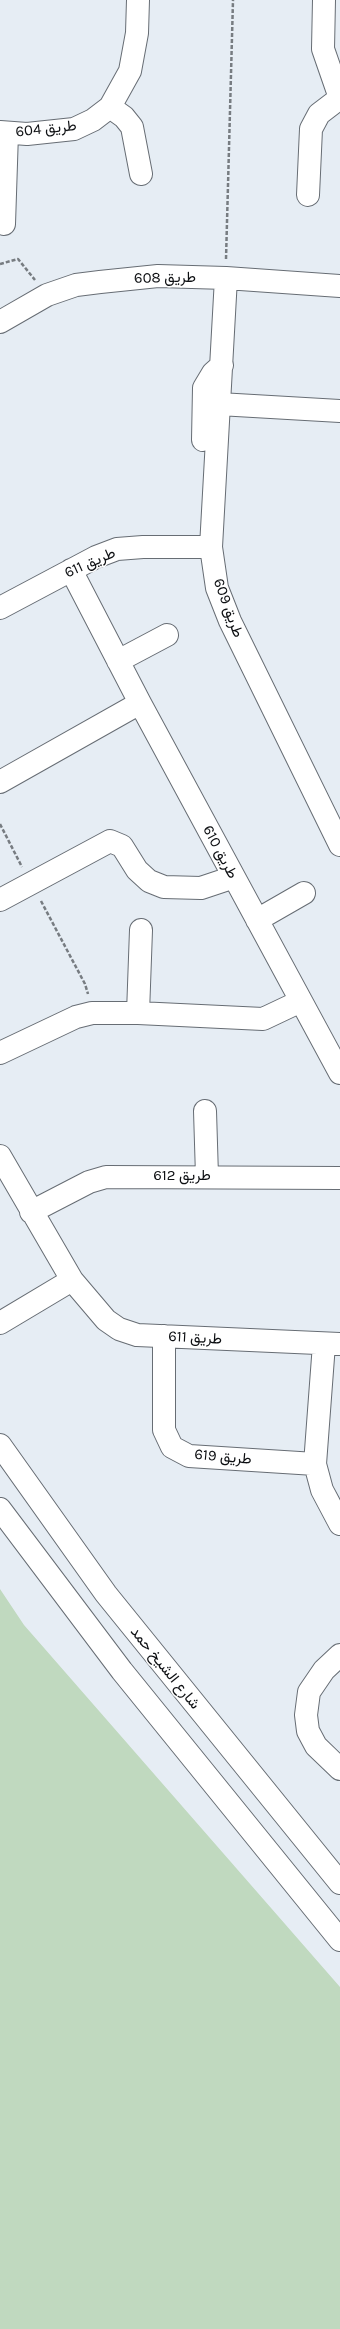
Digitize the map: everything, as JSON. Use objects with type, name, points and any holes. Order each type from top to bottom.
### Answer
[{"type":"street","name":"طريق 604","points":[[4,132],[27,134],[74,129],[93,120],[110,107],[130,71],[137,33],[138,0]]},
{"type":"street","points":[[308,195],[310,134],[314,121],[319,114],[340,98],[323,49],[324,0]]},
{"type":"street","points":[[110,107],[124,117],[132,127],[141,174]]},
{"type":"street","points":[[4,132],[4,224]]},
{"type":"street","name":"طريق 608","points":[[0,322],[47,295],[76,285],[158,276],[226,278],[340,286]]},
{"type":"street","name":"طريق 609","points":[[226,278],[211,547],[218,588],[230,621],[340,845]]},
{"type":"street","points":[[203,440],[204,388],[213,373],[222,365]]},
{"type":"street","points":[[219,404],[340,411]]},
{"type":"street","name":"طريق 611","points":[[0,608],[70,570],[117,549],[142,547],[211,547]]},
{"type":"street","name":"طريق 610","points":[[70,570],[140,703],[340,1073]]},
{"type":"street","points":[[118,661],[167,635]]},
{"type":"street","points":[[0,782],[140,703]]},
{"type":"street","points":[[0,900],[110,841],[122,846],[137,870],[149,881],[164,887],[201,888],[234,877]]},
{"type":"street","points":[[257,920],[304,893]]},
{"type":"street","points":[[138,1013],[141,930]]},
{"type":"street","points":[[0,1053],[76,1017],[92,1012],[263,1020],[301,1001]]},
{"type":"street","points":[[205,1111],[207,1176]]},
{"type":"street","name":"طريق 611","points":[[0,1156],[31,1212],[72,1280],[106,1320],[119,1330],[137,1335],[332,1344]]},
{"type":"street","name":"طريق 612","points":[[31,1212],[89,1182],[106,1177],[207,1176],[340,1178]]},
{"type":"street","points":[[0,1323],[72,1280]]},
{"type":"street","name":"طريق 619","points":[[164,1336],[164,1430],[172,1447],[189,1456],[315,1464]]},
{"type":"street","points":[[332,1344],[315,1464],[322,1490],[340,1524]]},
{"type":"street","name":"شارع الشيخ حمد","points":[[0,1445],[106,1594],[340,1883]]},
{"type":"street","points":[[0,1509],[122,1671],[340,1940]]},
{"type":"street","points":[[340,1655],[324,1670],[309,1692],[306,1715],[308,1731],[316,1746],[340,1769]]},
{"type":"path","points":[[226,278],[233,0]]},
{"type":"path","points":[[0,264],[18,259],[47,295]]},
{"type":"path","points":[[0,824],[85,984],[92,1012]]},
{"type":"green space","points":[[0,1589],[24,1625],[340,1987],[340,2329],[0,2329]]}]
